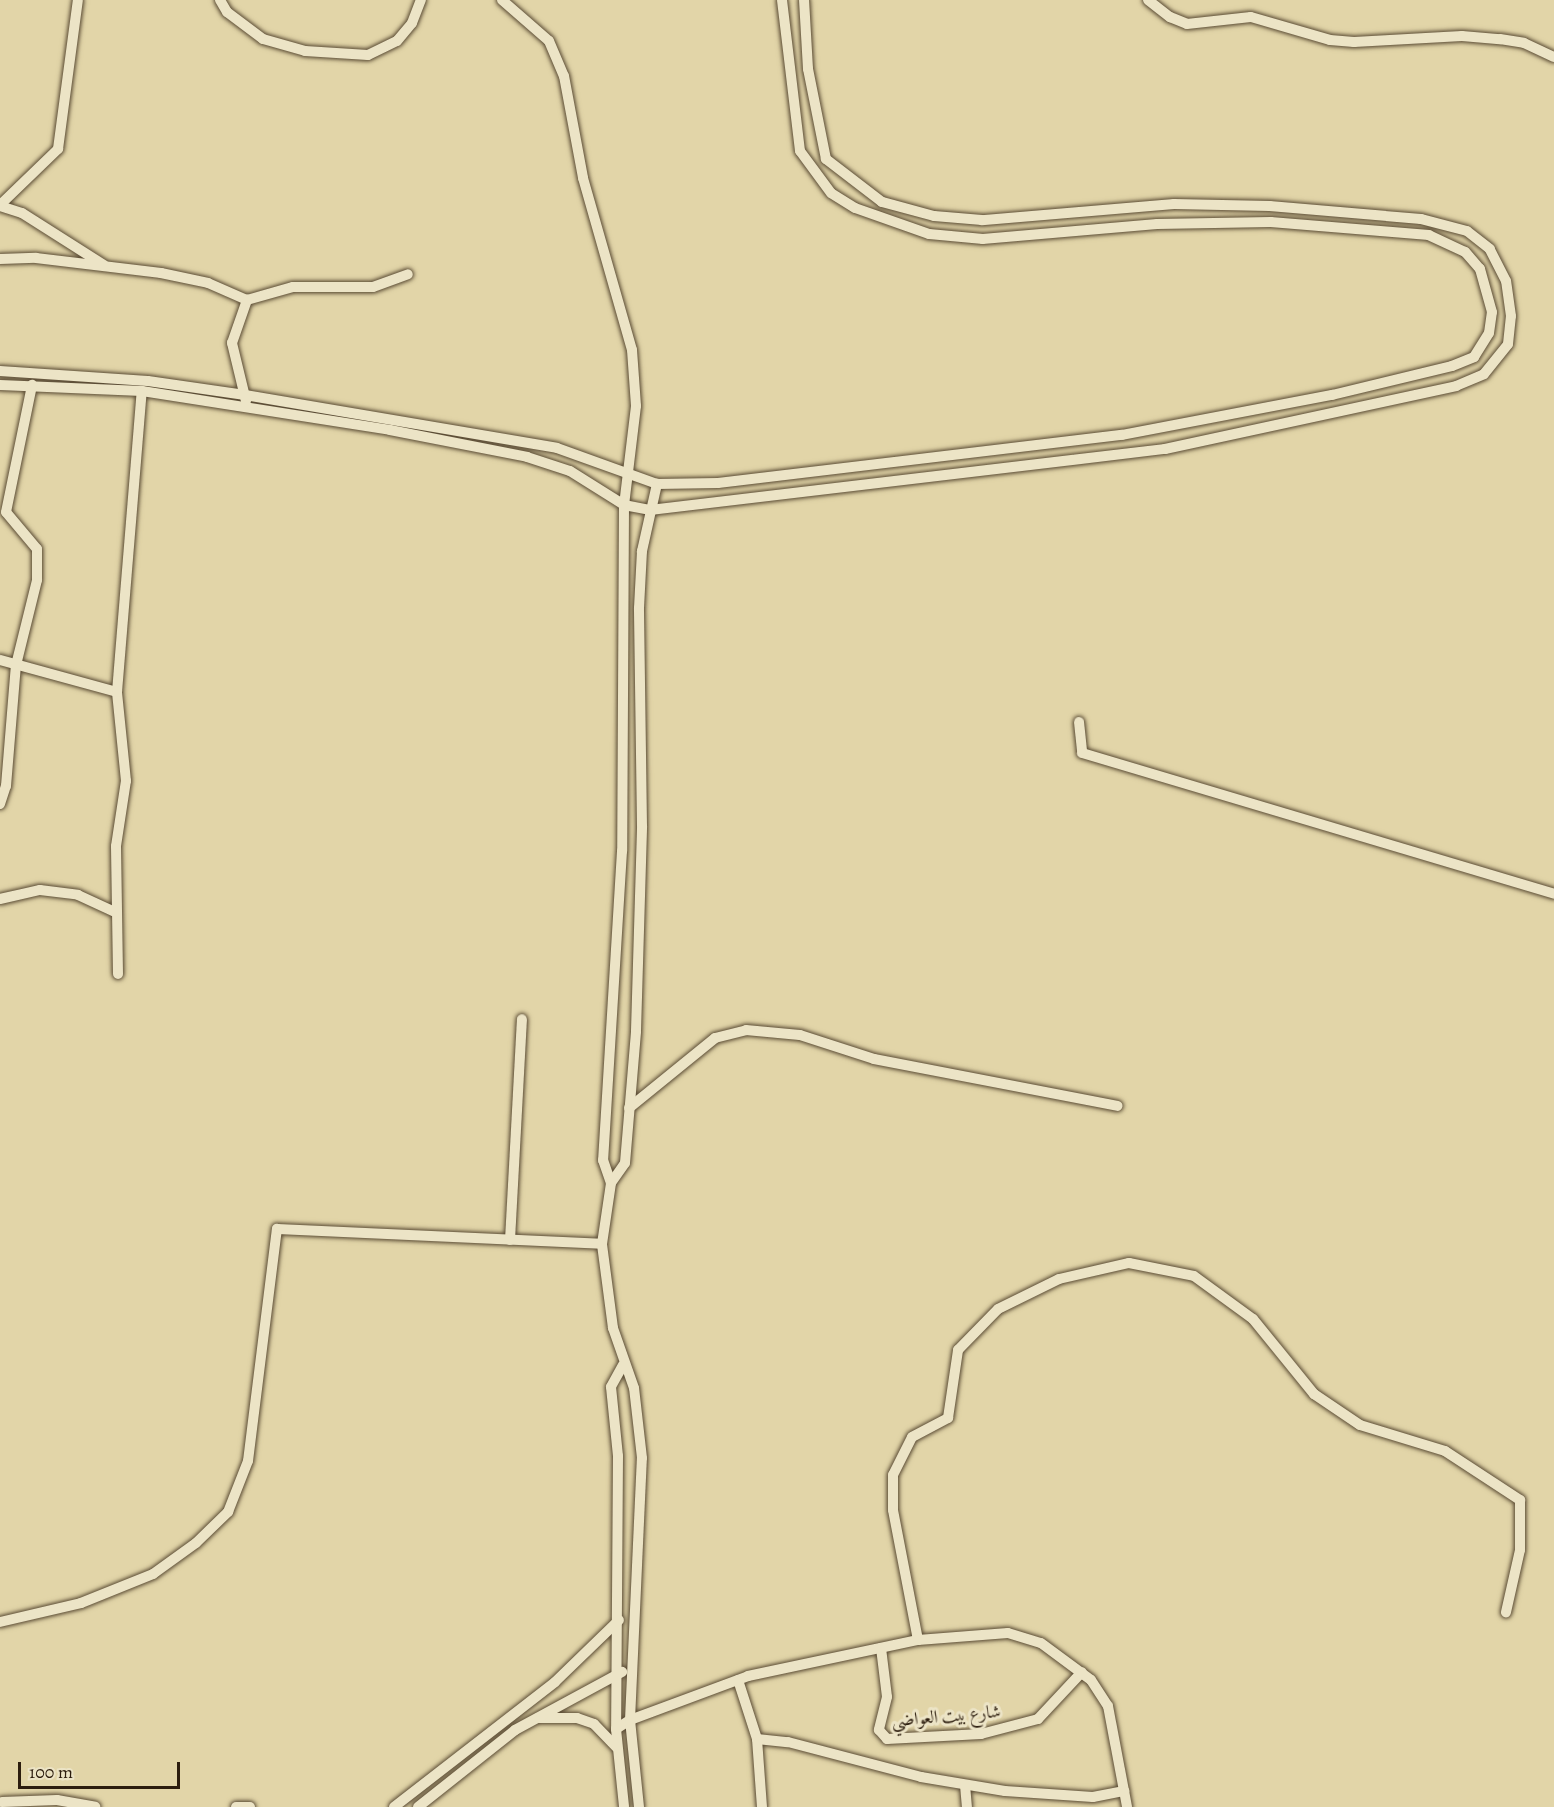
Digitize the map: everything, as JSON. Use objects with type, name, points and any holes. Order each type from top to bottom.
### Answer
[{"type":"street","points":[[78,0],[58,149],[0,206],[22,213],[107,267]]},
{"type":"street","points":[[220,0],[227,12],[263,39],[304,51],[368,55],[397,41],[412,23],[421,0]]},
{"type":"street","points":[[502,0],[549,41],[564,76],[583,178],[632,350],[636,406],[624,505],[622,851],[603,1160],[611,1183]]},
{"type":"street","points":[[0,371],[148,381],[245,394],[557,448],[627,476],[657,484],[718,483],[1122,435],[1417,376],[1474,357],[1489,333],[1492,312],[1480,269],[1465,252],[1429,235],[1271,222],[1157,224],[983,238],[929,234],[855,208],[831,193],[800,151],[782,0]]},
{"type":"street","points":[[0,385],[142,391],[248,407],[527,457],[570,471],[624,505],[650,510],[1165,448],[1456,386],[1484,374],[1508,344],[1511,316],[1506,281],[1490,249],[1467,231],[1421,219],[1270,206],[1174,204],[982,220],[934,216],[882,202],[826,159],[808,69],[804,0]]},
{"type":"street","points":[[1148,0],[1170,17],[1187,24],[1251,17],[1330,40],[1354,42],[1462,36],[1500,39],[1524,43],[1554,57]]},
{"type":"street","points":[[0,259],[36,258],[208,283],[247,300],[293,287],[373,287],[408,274]]},
{"type":"street","points":[[247,300],[232,343],[248,407]]},
{"type":"street","points":[[0,804],[6,786],[16,665],[37,580],[37,549],[3,513],[32,385]]},
{"type":"street","points":[[118,974],[116,846],[126,781],[117,692],[142,391]]},
{"type":"street","points":[[639,1807],[630,1720],[642,1458],[634,1388],[623,1365],[607,1295],[602,1244],[611,1183],[625,1163],[629,1108],[642,826],[639,608],[642,551],[657,484]]},
{"type":"street","points":[[0,660],[117,692]]},
{"type":"street","points":[[1079,722],[1082,753],[1554,894]]},
{"type":"street","points":[[0,899],[40,890],[78,895],[117,913]]},
{"type":"street","points":[[510,1240],[522,1019]]},
{"type":"street","points":[[629,1108],[715,1038],[746,1030],[800,1035],[874,1059],[1118,1106]]},
{"type":"street","points":[[0,1622],[81,1603],[153,1574],[195,1543],[228,1512],[248,1461],[277,1229],[602,1244]]},
{"type":"street","points":[[918,1640],[893,1510],[893,1475],[912,1437],[948,1418],[958,1350],[998,1309],[1059,1279],[1129,1263],[1194,1276],[1253,1318],[1323,1400],[1360,1425],[1445,1451],[1520,1500],[1520,1550],[1506,1612]]},
{"type":"street","points":[[623,1365],[611,1387],[618,1456],[616,1729],[624,1807]]},
{"type":"street","points":[[394,1807],[555,1682],[617,1621],[634,1609]]},
{"type":"street","points":[[616,1729],[630,1720],[738,1680],[918,1640],[1008,1633],[1041,1643],[1082,1672],[1108,1706],[1127,1807]]},
{"type":"street","name":"شارع بيت العواضي","points":[[881,1648],[887,1697],[879,1730],[887,1739],[981,1734],[1038,1719],[1082,1672]]},
{"type":"street","points":[[418,1807],[534,1718],[618,1673],[631,1670]]},
{"type":"street","points":[[738,1680],[757,1739],[762,1807]]},
{"type":"street","points":[[534,1718],[577,1718],[594,1724],[607,1734],[618,1749]]},
{"type":"street","points":[[757,1739],[788,1742],[965,1785],[1062,1796],[1094,1797],[1124,1791]]},
{"type":"street","points":[[965,1785],[967,1807]]},
{"type":"street","points":[[2,1802],[57,1800],[96,1807]]},
{"type":"street","points":[[236,1807],[250,1807]]}]
